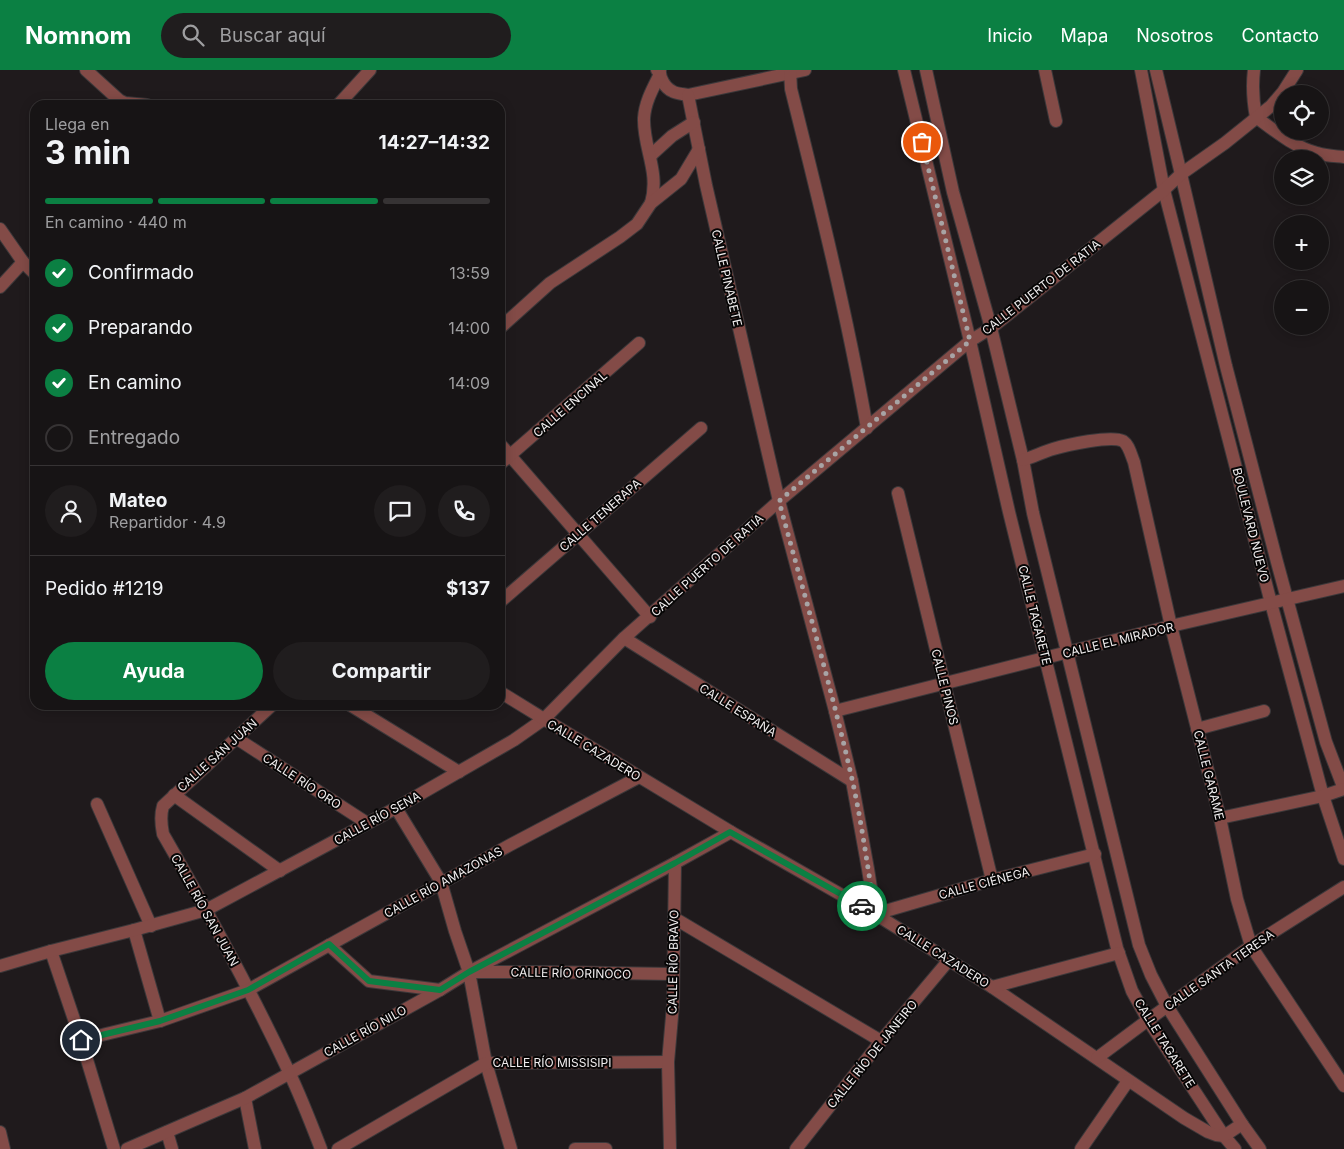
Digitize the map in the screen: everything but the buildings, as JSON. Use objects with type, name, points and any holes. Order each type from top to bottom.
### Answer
[{"type":"street","points":[[86,70],[120,100]]},
{"type":"street","points":[[343,100],[370,70]]},
{"type":"street","points":[[659,71],[665,84],[672,92],[688,95],[805,70]]},
{"type":"street","name":"CALLE TAGARETE","points":[[904,70],[970,341],[1009,512],[1119,953],[1132,991],[1148,1020],[1224,1136]]},
{"type":"street","name":"CALLE TAGARETE","points":[[926,70],[953,192],[991,328],[1023,460],[1033,513],[1139,945],[1151,975],[1168,1006],[1242,1124]]},
{"type":"street","points":[[1045,70],[1056,121]]},
{"type":"street","name":"BOULEVARD NUEVO","points":[[1141,70],[1164,190],[1271,603],[1323,796],[1344,859]]},
{"type":"street","name":"BOULEVARD NUEVO","points":[[1156,70],[1226,366],[1326,742],[1344,789]]},
{"type":"street","points":[[1254,70],[1252,91],[1256,117],[1281,136],[1306,149],[1328,156],[1344,157]]},
{"type":"street","name":"CALLE PUERTO DE RATIA","points":[[544,719],[624,638],[779,501],[970,341],[991,328],[1164,190],[1181,174],[1225,143],[1271,106],[1283,92],[1297,70]]},
{"type":"street","points":[[505,324],[550,283],[637,224],[651,203],[655,181],[644,118],[647,102],[659,71]]},
{"type":"street","points":[[790,72],[791,89],[851,345],[867,428]]},
{"type":"street","name":"CALLE PINABETE","points":[[688,95],[708,194],[779,501],[852,781],[875,914]]},
{"type":"street","points":[[650,156],[672,136],[694,122]]},
{"type":"street","points":[[651,203],[681,179],[699,149]]},
{"type":"street","points":[[935,195],[953,192]]},
{"type":"street","points":[[0,229],[30,269]]},
{"type":"street","points":[[0,287],[24,262]]},
{"type":"street","name":"CALLE ENCINAL","points":[[505,460],[640,343]]},
{"type":"street","name":"CALLE TENERAPA","points":[[505,598],[701,428]]},
{"type":"street","name":"CALLE GARAME","points":[[1023,460],[1052,449],[1103,439],[1116,439],[1128,446],[1134,462],[1171,626],[1220,818],[1237,899],[1251,946],[1344,1086]]},
{"type":"street","points":[[505,460],[578,534],[650,617]]},
{"type":"street","name":"CALLE PINOS","points":[[898,493],[992,880]]},
{"type":"street","name":"CALLE EL MIRADOR","points":[[835,711],[1171,626],[1344,586]]},
{"type":"street","name":"CALLE ESPAÑA","points":[[624,638],[852,781]]},
{"type":"street","name":"CALLE CAZADERO","points":[[505,695],[730,832],[875,914],[992,987],[1198,1127],[1216,1135],[1224,1136]]},
{"type":"street","name":"CALLE SAN JUAN","points":[[163,806],[267,710]]},
{"type":"street","points":[[358,710],[459,772]]},
{"type":"street","points":[[1197,729],[1264,711]]},
{"type":"street","name":"CALLE RÍO SENA","points":[[0,966],[206,910],[396,808],[514,740],[544,719]]},
{"type":"street","name":"CALLE RÍO ORO","points":[[236,738],[367,823]]},
{"type":"street","name":"CALLE RÍO AMAZONAS","points":[[81,1040],[160,1021],[248,990],[440,882],[639,777]]},
{"type":"street","points":[[1220,818],[1323,796],[1344,789]]},
{"type":"street","points":[[174,795],[280,871]]},
{"type":"street","points":[[96,804],[151,926]]},
{"type":"street","name":"CALLE RÍO SAN JUAN","points":[[163,806],[160,814],[163,834],[248,990],[289,1073],[321,1149]]},
{"type":"street","points":[[396,808],[440,882],[469,972],[486,1063],[511,1149]]},
{"type":"street","name":"CALLE RÍO NILO","points":[[127,1149],[245,1098],[469,972],[730,832]]},
{"type":"street","name":"CALLE CIÉNEGA","points":[[875,914],[992,880],[1095,854]]},
{"type":"street","name":"CALLE RÍO BRAVO","points":[[670,1149],[668,1062],[673,1005],[675,863]]},
{"type":"street","name":"CALLE SANTA TERESA","points":[[1097,1058],[1251,946],[1344,887]]},
{"type":"street","points":[[674,918],[881,1041]]},
{"type":"street","points":[[134,930],[160,1021]]},
{"type":"street","points":[[329,944],[369,981],[440,990]]},
{"type":"street","points":[[51,951],[81,1040],[114,1149]]},
{"type":"street","points":[[992,987],[1119,953]]},
{"type":"street","name":"CALLE RÍO DE JANEIRO","points":[[796,1149],[881,1041],[949,960]]},
{"type":"street","name":"CALLE RÍO ORINOCO","points":[[469,972],[673,974]]},
{"type":"street","name":"CALLE RÍO MISSISIPI","points":[[338,1149],[486,1063],[668,1062]]},
{"type":"street","points":[[1081,1149],[1128,1080]]},
{"type":"street","points":[[245,1098],[255,1149]]},
{"type":"street","points":[[1235,1149],[1224,1136],[1242,1124],[1260,1149]]},
{"type":"street","points":[[0,1132],[4,1149]]},
{"type":"street","points":[[165,1149],[168,1132]]},
{"type":"street","points":[[168,1132],[172,1149]]},
{"type":"street","points":[[575,1149],[606,1149]]},
{"type":"way so far","points":[[862,906],[875,914],[852,781],[779,501],[970,341],[922,142]]},
{"type":"route","points":[[81,1040],[160,1021],[248,990],[329,944],[369,981],[440,990],[469,972],[730,832],[862,906]]}]
